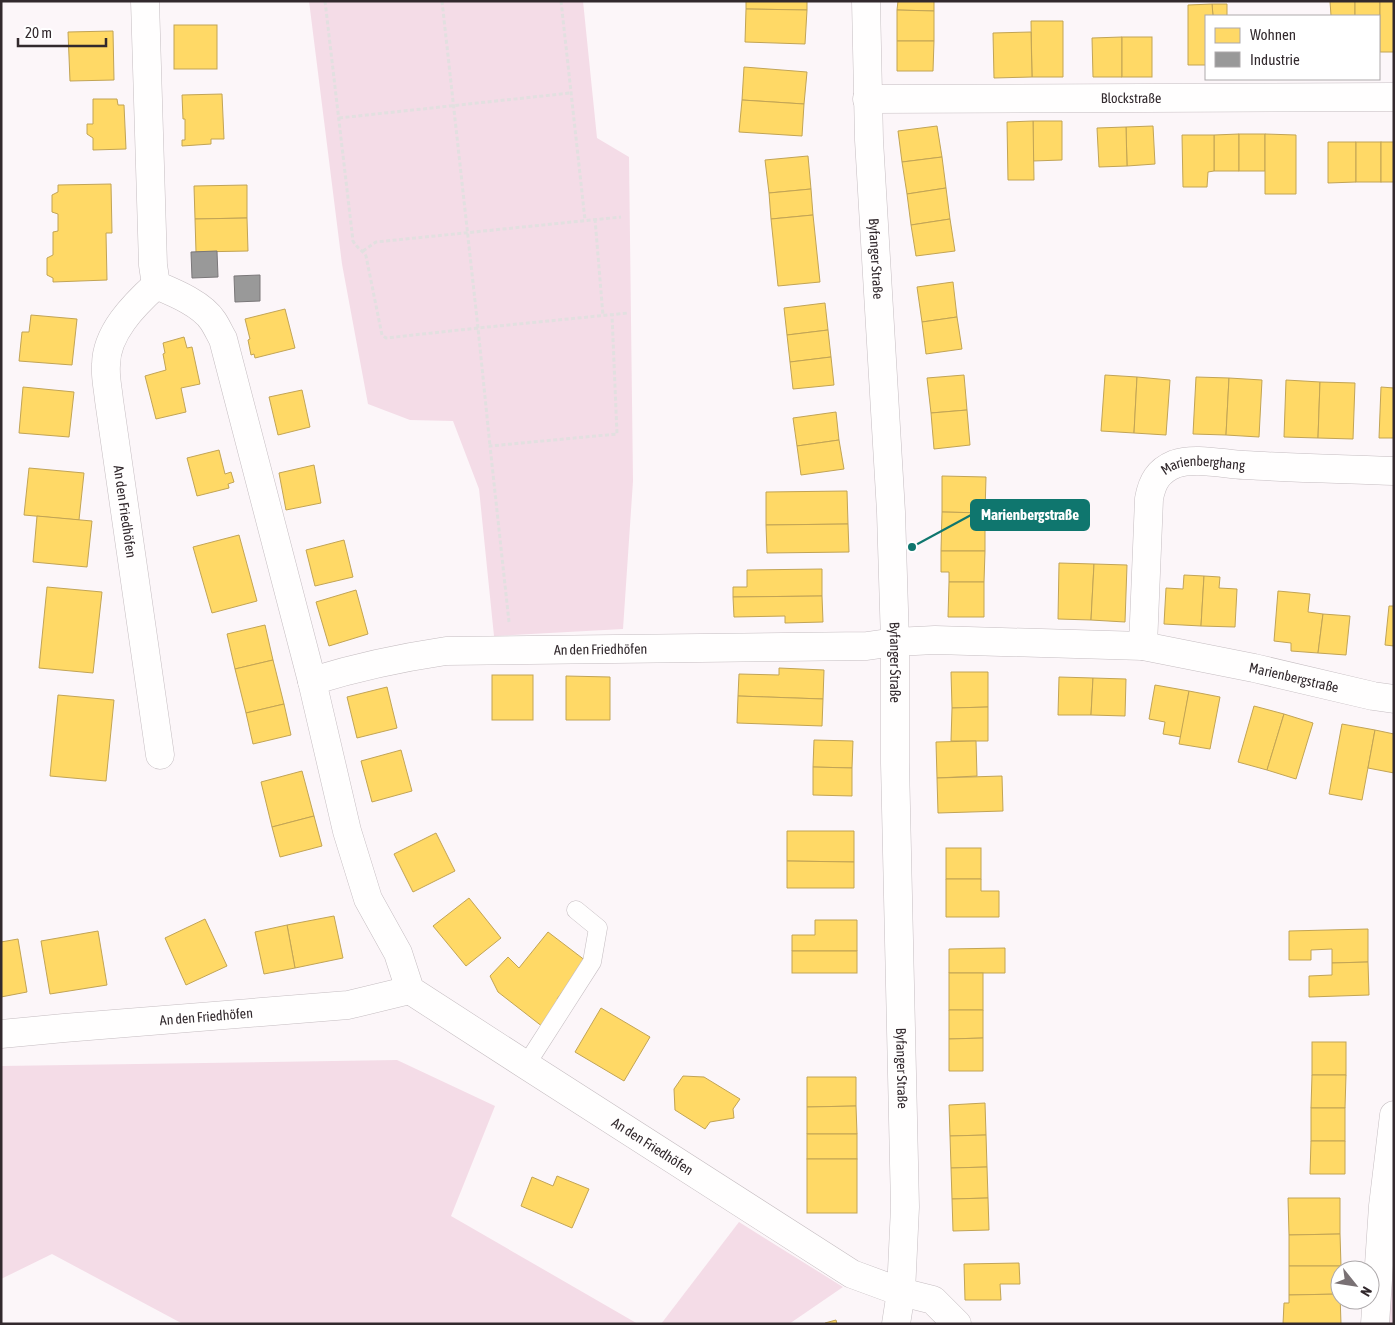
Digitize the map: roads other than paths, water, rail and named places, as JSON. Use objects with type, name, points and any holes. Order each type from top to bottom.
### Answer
[{"type":"street","points":[[145,1],[153,264],[156,285],[179,295],[198,307],[213,320],[223,339],[312,681],[347,831],[368,898],[398,953],[410,990]]},
{"type":"street","name":"Byfanger Straße","points":[[866,1],[867,98],[891,512],[895,642],[894,764],[905,1207],[901,1292],[896,1324]]},
{"type":"street","name":"Blockstraße","points":[[867,98],[1394,97]]},
{"type":"street","name":"An den Friedhöfen","points":[[156,285],[140,299],[112,337],[106,364],[109,400],[160,755]]},
{"type":"street","name":"Marienberghang","points":[[1143,646],[1149,499],[1151,486],[1167,468],[1176,464],[1190,462],[1394,472]]},
{"type":"street","name":"Marienbergstraße","points":[[895,642],[935,640],[1143,646],[1394,699]]},
{"type":"street","name":"An den Friedhöfen","points":[[312,681],[358,667],[446,651],[867,646],[895,642]]},
{"type":"street","name":"An den Friedhöfen","points":[[1,1034],[348,1005],[410,990],[852,1274],[901,1292],[934,1300],[957,1324]]},
{"type":"street","points":[[1374,1324],[1383,1206],[1394,1115]]},
{"type":"lane","points":[[526,1066],[592,962],[598,928],[576,910]]},
{"type":"place","name":"Marienbergstraße","points":[[912,547]]}]
